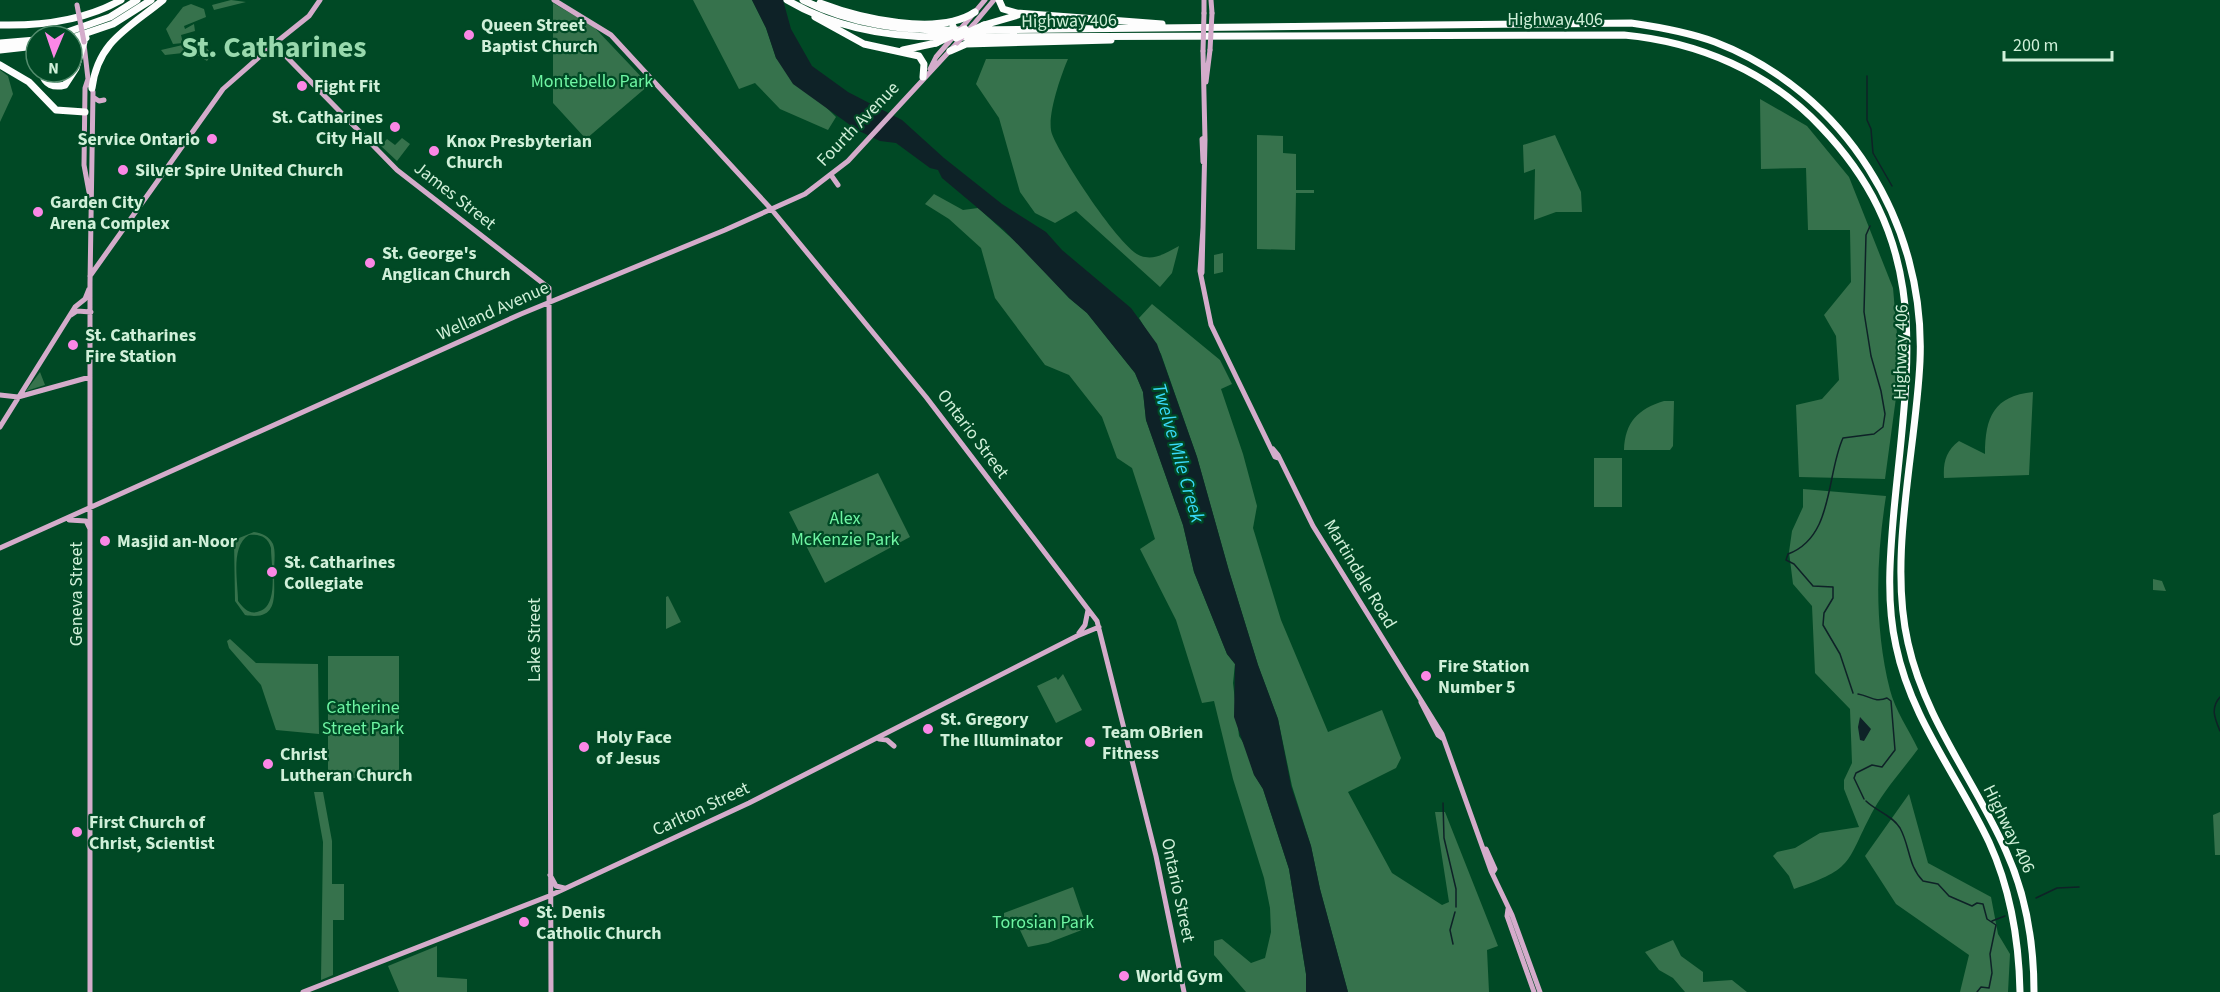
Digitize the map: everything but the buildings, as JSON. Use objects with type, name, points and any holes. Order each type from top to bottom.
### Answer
[{"type":"highway","points":[[0,25],[44,24],[69,20],[91,14],[121,0]]},
{"type":"highway","points":[[84,26],[110,17],[138,0]]},
{"type":"highway","points":[[84,39],[127,16],[151,0]]},
{"type":"highway","points":[[92,90],[94,72],[102,52],[163,0]]},
{"type":"highway","name":"Highway 406","points":[[787,0],[803,9],[851,27],[898,36],[1608,34],[1651,38],[1699,50],[1755,75],[1802,108],[1835,142],[1858,171],[1881,214],[1896,252],[1906,301],[1908,362],[1889,573],[1896,645],[1918,713],[1996,860],[2016,936],[2020,992]]},
{"type":"highway","points":[[999,0],[1006,10],[1026,14],[1197,27]]},
{"type":"highway","points":[[808,1],[874,18],[938,23],[960,20],[963,44],[1175,36]]},
{"type":"highway","name":"Highway 406","points":[[808,1],[850,20],[908,30],[1596,21],[1658,27],[1714,42],[1761,64],[1809,99],[1842,132],[1872,171],[1892,208],[1905,243],[1916,286],[1920,361],[1902,568],[1902,596],[1907,641],[1930,711],[1997,831],[2018,881],[2030,934],[2034,992]]},
{"type":"highway","points":[[803,9],[846,36],[885,49],[920,57],[924,65],[923,77]]},
{"type":"highway","points":[[885,49],[911,49],[936,43],[1005,17],[1026,14]]},
{"type":"highway","points":[[84,33],[127,16]]},
{"type":"highway","points":[[938,23],[961,32],[972,43]]},
{"type":"highway","points":[[0,43],[24,41]]},
{"type":"highway","points":[[0,50],[24,47]]},
{"type":"highway","points":[[0,65],[24,78],[56,110],[89,111]]},
{"type":"highway","points":[[49,84],[58,87],[65,84]]},
{"type":"main road","points":[[90,276],[223,89],[273,44],[309,16],[320,0]]},
{"type":"main road","name":"Ontario Street","points":[[554,0],[611,35],[772,210],[926,397],[1088,608],[1099,627],[1156,856],[1184,992]]},
{"type":"main road","name":"Fourth Avenue","points":[[961,32],[985,0]]},
{"type":"main road","name":"Fourth Avenue","points":[[772,210],[805,194],[848,161],[930,71],[936,57],[994,0]]},
{"type":"main road","name":"Martindale Road","points":[[1204,0],[1203,51],[1206,84]]},
{"type":"main road","name":"Martindale Road","points":[[1211,0],[1203,162],[1202,273],[1206,307],[1215,338],[1313,526],[1434,720],[1495,869],[1493,872],[1512,915],[1540,992]]},
{"type":"main road","points":[[76,3],[80,24]]},
{"type":"main road","name":"James Street","points":[[273,44],[397,170],[549,288]]},
{"type":"main road","name":"Geneva Street","points":[[84,61],[92,90],[84,165],[90,197],[91,312],[90,992]]},
{"type":"main road","name":"Geneva Street","points":[[88,80],[89,111]]},
{"type":"main road","points":[[92,90],[95,100],[104,100]]},
{"type":"main road","points":[[831,175],[838,185]]},
{"type":"main road","name":"Welland Avenue","points":[[59,523],[549,302],[772,210]]},
{"type":"main road","points":[[0,427],[75,307],[85,299],[90,287]]},
{"type":"main road","name":"Lake Street","points":[[549,288],[551,992]]},
{"type":"main road","points":[[70,316],[75,312],[91,312]]},
{"type":"main road","points":[[0,395],[18,397],[90,377]]},
{"type":"main road","points":[[0,548],[59,523],[82,519],[87,521],[91,531]]},
{"type":"main road","points":[[1077,636],[1085,625],[1088,608]]},
{"type":"main road","name":"Carlton Street","points":[[303,992],[549,896],[749,803],[1077,636],[1099,627]]},
{"type":"main road","points":[[874,740],[887,740],[894,746]]},
{"type":"main road","points":[[549,873],[556,886],[566,888]]},
{"type":"main road","points":[[536,901],[544,904],[549,911]]},
{"type":"main road","name":"Martindale Road","points":[[1508,909],[1507,916],[1534,992]]},
{"type":"green space","points":[[231,0],[246,2],[214,10],[212,5]]},
{"type":"green space","points":[[693,0],[752,0],[766,28],[776,58],[836,117],[828,130],[780,109],[755,83],[739,89]]},
{"type":"green space","name":"Montebello Park","points":[[553,3],[594,27],[649,85],[586,139],[553,103]]},
{"type":"green space","points":[[191,4],[204,9],[206,17],[184,26],[185,29],[194,24],[195,31],[181,35],[183,43],[173,44],[166,29],[183,7]]},
{"type":"green space","points":[[200,41],[212,54],[207,61],[197,55],[193,59],[183,53],[165,55],[161,50]]},
{"type":"green space","points":[[986,59],[1068,59],[1053,107],[1052,134],[1066,161],[1092,201],[1131,250],[1141,256],[1151,257],[1179,246],[1172,273],[1160,287],[1076,211],[1055,223],[1035,213],[1020,192],[999,118],[976,84]]},
{"type":"green space","points":[[0,70],[8,76],[13,94],[0,122]]},
{"type":"green space","points":[[1760,99],[1807,126],[1849,177],[1893,288],[1900,368],[1885,479],[1799,477],[1796,405],[1822,399],[1839,380],[1836,336],[1824,315],[1851,282],[1850,230],[1808,230],[1806,168],[1761,169]]},
{"type":"green space","points":[[1257,135],[1283,136],[1283,153],[1296,154],[1296,190],[1314,190],[1314,193],[1296,193],[1295,250],[1257,249]]},
{"type":"green space","points":[[1555,135],[1581,192],[1582,212],[1556,212],[1534,220],[1535,169],[1524,173],[1523,145]]},
{"type":"green space","points":[[402,138],[410,144],[397,161],[381,146],[387,139],[395,145]]},
{"type":"green space","points":[[934,194],[963,210],[978,208],[1027,252],[1069,298],[1087,313],[1135,373],[1143,392],[1146,420],[1183,525],[1194,572],[1227,654],[1235,664],[1233,683],[1239,736],[1246,747],[1254,774],[1263,789],[1289,869],[1306,974],[1306,992],[1246,992],[1214,955],[1214,941],[1222,939],[1251,963],[1265,958],[1271,932],[1270,908],[1264,878],[1233,779],[1214,701],[1202,703],[1176,620],[1140,549],[1155,539],[1132,468],[1117,458],[1102,417],[1069,375],[1045,365],[995,298],[981,248],[949,219],[925,204]]},
{"type":"green space","points":[[1223,253],[1223,272],[1214,274],[1214,255]]},
{"type":"green space","points":[[1152,304],[1220,360],[1232,384],[1221,389],[1243,454],[1257,506],[1253,528],[1281,620],[1328,732],[1382,710],[1401,758],[1396,768],[1348,792],[1392,873],[1442,905],[1449,902],[1435,812],[1445,812],[1498,946],[1487,950],[1489,992],[1348,992],[1320,889],[1311,846],[1292,786],[1278,719],[1258,665],[1197,457],[1161,354],[1139,318]]},
{"type":"green space","points":[[40,372],[45,385],[26,391]]},
{"type":"green space","points":[[2033,392],[2029,475],[1944,478],[1946,457],[1959,441],[1985,454],[1987,429],[1994,411],[2009,398]]},
{"type":"green space","points":[[1664,401],[1674,401],[1673,446],[1670,450],[1624,450],[1630,424],[1647,408]]},
{"type":"green space","points":[[1594,458],[1622,458],[1622,507],[1594,507]]},
{"type":"green space","name":"Alex McKenzie Park","points":[[878,473],[910,537],[825,583],[789,512]]},
{"type":"green space","points":[[1803,489],[1886,496],[1880,544],[1878,593],[1881,642],[1892,697],[1918,749],[1879,801],[1847,861],[1829,875],[1794,889],[1789,876],[1773,856],[1777,852],[1795,848],[1820,833],[1859,827],[1844,789],[1844,780],[1852,763],[1850,709],[1815,673],[1812,606],[1793,584],[1789,552],[1792,531],[1803,507]]},
{"type":"green space","points":[[254,532],[265,535],[273,544],[275,554],[274,598],[269,610],[264,614],[245,615],[235,601],[234,540]],"holes":[[[253,535],[263,537],[270,544],[273,575],[272,595],[269,603],[257,612],[246,610],[238,601],[236,575],[239,547],[243,540]]]},
{"type":"green space","points":[[2153,579],[2162,581],[2166,591],[2153,590]]},
{"type":"green space","points":[[668,596],[681,622],[666,629],[666,597]]},
{"type":"green space","points":[[230,639],[256,663],[318,664],[319,734],[276,730],[261,685],[229,648],[227,641]]},
{"type":"green space","name":"Catherine Street Park","points":[[328,656],[399,656],[399,778],[328,778]]},
{"type":"green space","points":[[1063,674],[1082,710],[1056,723],[1037,686],[1056,677],[1058,680]]},
{"type":"green space","points":[[314,792],[323,792],[332,841],[332,884],[344,884],[344,920],[333,920],[333,975],[321,980],[323,842]]},
{"type":"green space","points":[[1909,794],[1928,863],[1991,897],[1998,934],[2010,954],[2008,992],[1960,992],[1969,955],[1896,904],[1865,856]]},
{"type":"green space","points":[[2220,812],[2220,855],[2215,855],[2213,815]]},
{"type":"green space","name":"Torosian Park","points":[[1073,887],[1087,928],[1048,943],[1028,947],[1020,930],[1004,924],[1004,913]]},
{"type":"green space","points":[[1673,940],[1681,956],[1703,972],[1703,982],[1732,980],[1747,992],[1685,992],[1673,978],[1659,970],[1645,952]]},
{"type":"green space","points":[[437,946],[437,977],[467,979],[467,992],[399,992],[388,966]]},
{"type":"water","name":"Twelve Mile Creek","points":[[752,0],[783,0],[791,29],[812,66],[848,92],[902,120],[944,158],[1002,204],[1046,232],[1062,250],[1131,308],[1157,344],[1197,457],[1258,665],[1278,719],[1291,786],[1311,846],[1320,889],[1348,992],[1306,992],[1306,974],[1289,869],[1263,789],[1254,775],[1234,717],[1235,664],[1227,654],[1194,572],[1183,525],[1146,420],[1143,392],[1135,373],[1087,313],[1069,298],[1004,230],[942,178],[938,170],[930,168],[896,143],[880,141],[857,130],[793,84],[776,58],[766,28]]},
{"type":"water","points":[[1860,717],[1871,729],[1864,741],[1860,740],[1858,727]]},
{"type":"waterway","points":[[1867,76],[1867,120],[1871,129],[1873,153],[1892,186]]},
{"type":"waterway","points":[[1853,693],[1840,654],[1823,625],[1824,613],[1833,598],[1833,587],[1813,586],[1794,564],[1786,560],[1788,554],[1803,546],[1814,534],[1821,520],[1843,438],[1874,434],[1883,427],[1885,414],[1871,356],[1864,312],[1866,235],[1870,226]]},
{"type":"waterway","points":[[1858,694],[1876,699],[1887,698],[1891,701],[1895,750],[1882,767],[1872,765],[1856,773],[1854,778],[1864,799]]},
{"type":"waterway","points":[[2220,697],[2214,709],[2220,731]]},
{"type":"waterway","points":[[1866,801],[1893,820],[1900,828],[1914,869],[1923,881],[1938,884],[1949,896],[1972,906],[1977,903],[1983,904],[1987,919],[1996,925],[1990,954],[1992,973],[1989,988],[1981,987],[1977,992]]},
{"type":"waterway","points":[[1443,803],[1444,838],[1456,889],[1456,907]]},
{"type":"waterway","points":[[2036,898],[2057,888],[2079,887]]},
{"type":"waterway","points":[[1453,944],[1450,930],[1455,912]]},
{"type":"waterway","points":[[1992,921],[2005,916]]},
{"type":"place","name":"Queen Street Baptist Church","points":[[469,35]]},
{"type":"place","name":"Fight Fit","points":[[302,86]]},
{"type":"place","name":"St. Catharines City Hall","points":[[395,127]]},
{"type":"place","name":"Service Ontario","points":[[212,139]]},
{"type":"place","name":"Knox Presbyterian Church","points":[[434,151]]},
{"type":"place","name":"Silver Spire United Church","points":[[123,170]]},
{"type":"place","name":"Garden City Arena Complex","points":[[38,212]]},
{"type":"place","name":"St. George's Anglican Church","points":[[370,263]]},
{"type":"place","name":"St. Catharines Fire Station","points":[[73,345]]},
{"type":"place","name":"Masjid an-Noor","points":[[105,541]]},
{"type":"place","name":"St. Catharines Collegiate","points":[[272,572]]},
{"type":"place","name":"Fire Station Number 5","points":[[1426,676]]},
{"type":"place","name":"St. Gregory The Illuminator","points":[[928,729]]},
{"type":"place","name":"Team OBrien Fitness","points":[[1090,742]]},
{"type":"place","name":"Holy Face of Jesus","points":[[584,747]]},
{"type":"place","name":"Christ Lutheran Church","points":[[268,764]]},
{"type":"place","name":"First Church of Christ, Scientist","points":[[77,832]]},
{"type":"place","name":"St. Denis Catholic Church","points":[[524,922]]},
{"type":"place","name":"World Gym","points":[[1124,976]]},
{"type":"district","name":"St. Catharines","points":[[274,47]]}]
